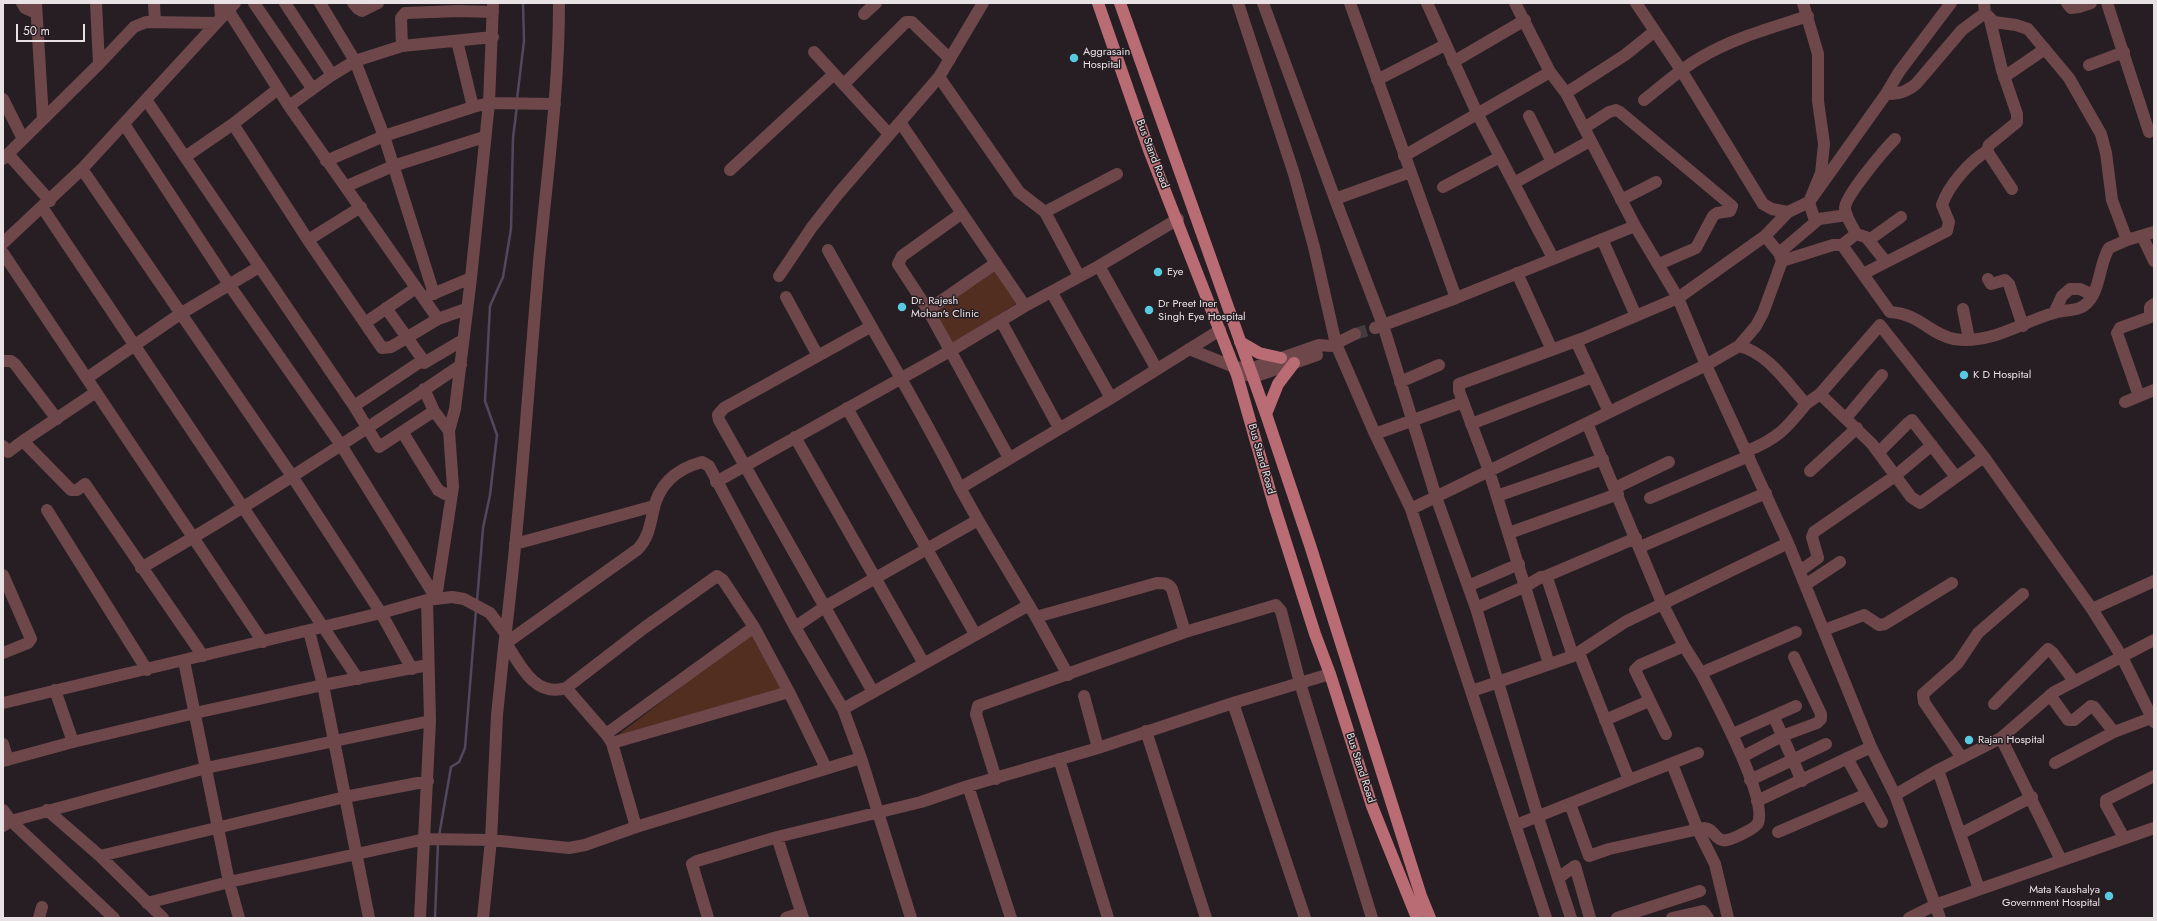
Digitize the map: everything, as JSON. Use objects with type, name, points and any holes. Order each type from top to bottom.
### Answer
[{"type":"main road","name":"Bus Stand Road","points":[[1098,3],[1150,150],[1236,371],[1276,512],[1315,634],[1330,674],[1372,806],[1417,918]]},
{"type":"main road","name":"Bus Stand Road","points":[[1120,3],[1266,414],[1310,546],[1421,896],[1430,918]]},
{"type":"main road","points":[[1240,342],[1259,353],[1281,358]]},
{"type":"main road","points":[[1266,414],[1278,384],[1294,363]]},
{"type":"street","points":[[22,3],[25,8],[36,8],[43,119]]},
{"type":"street","points":[[96,3],[99,64]]},
{"type":"street","points":[[154,3],[154,22]]},
{"type":"street","points":[[254,3],[312,88]]},
{"type":"street","points":[[285,3],[332,75]]},
{"type":"street","points":[[320,3],[355,61],[384,136],[428,296],[438,319]]},
{"type":"street","points":[[353,3],[362,11],[378,3]]},
{"type":"street","points":[[483,918],[491,840],[497,715],[515,544],[542,223],[555,104],[559,40],[559,3]]},
{"type":"street","points":[[864,14],[876,3]]},
{"type":"street","points":[[1238,3],[1294,174],[1314,247],[1333,345],[1411,509],[1546,918]]},
{"type":"street","points":[[1263,3],[1335,198],[1400,382],[1436,497],[1476,608],[1538,817],[1571,918]]},
{"type":"street","points":[[1350,3],[1456,298]]},
{"type":"street","points":[[1515,3],[1525,20],[1550,72],[1566,93],[1635,226],[1678,298],[1706,365],[1788,543],[1871,747],[1895,795],[1940,918]]},
{"type":"street","points":[[1636,3],[1681,70],[1763,204],[1772,209],[1788,212]]},
{"type":"street","points":[[1803,3],[1818,54],[1818,101],[1824,144],[1821,173],[1809,202],[1816,221]]},
{"type":"street","points":[[1549,664],[1489,470],[1463,402],[1458,387],[1459,384],[1552,350],[1678,298],[1765,236],[1788,212],[1809,202],[1886,94],[1899,72],[1951,3]]},
{"type":"street","points":[[2067,3],[2071,8],[2076,8],[2091,3]]},
{"type":"street","points":[[2107,3],[2149,132]]},
{"type":"street","points":[[1430,4],[1445,45],[1477,113],[1553,258]]},
{"type":"street","points":[[779,276],[812,227],[889,134],[939,77],[978,6]]},
{"type":"street","points":[[402,46],[401,18],[405,13],[459,11],[493,7],[493,37],[489,103],[484,137],[471,278],[466,309],[455,409],[448,431],[453,481],[452,494],[432,599],[428,665],[430,721],[428,780],[430,839],[420,918]]},
{"type":"street","points":[[224,11],[146,22],[134,26],[99,64],[6,156],[46,204],[135,345],[242,507],[325,626],[358,678]]},
{"type":"street","points":[[224,11],[326,161],[347,186],[416,288],[428,296]]},
{"type":"street","points":[[3,243],[82,169],[147,101],[224,11]]},
{"type":"street","points":[[1886,94],[1900,94],[1916,84],[1962,30],[1986,12]]},
{"type":"street","points":[[1986,12],[1998,23],[2025,27],[2069,78],[2101,134],[2106,153],[2112,200],[2127,240]]},
{"type":"street","points":[[1863,274],[1947,231],[1949,222],[1942,205],[1946,196],[1966,169],[1987,151],[1989,145],[2017,122],[2017,114],[2004,77],[1986,12]]},
{"type":"street","points":[[1644,100],[1681,70],[1730,42],[1808,16]]},
{"type":"street","points":[[1453,62],[1525,20]]},
{"type":"street","points":[[844,84],[906,22],[912,22],[950,59]]},
{"type":"street","points":[[1566,93],[1625,55],[1655,31]]},
{"type":"street","points":[[289,106],[312,88],[355,61],[402,46],[493,37]]},
{"type":"street","points":[[457,41],[474,107]]},
{"type":"street","points":[[1377,80],[1445,45]]},
{"type":"street","points":[[2004,77],[2045,49]]},
{"type":"street","points":[[814,52],[889,134]]},
{"type":"street","points":[[2089,65],[2124,52]]},
{"type":"street","points":[[1404,156],[1550,72]]},
{"type":"street","points":[[730,170],[834,74]]},
{"type":"street","points":[[939,77],[1019,192],[1045,212],[1079,276]]},
{"type":"street","points":[[185,157],[233,124],[278,89]]},
{"type":"street","points":[[3,99],[23,139]]},
{"type":"street","points":[[147,101],[354,406],[379,447],[434,411]]},
{"type":"street","points":[[326,161],[384,136],[489,103],[555,104]]},
{"type":"street","points":[[1584,128],[1609,112],[1616,110],[1620,112],[1732,206],[1730,211],[1717,213],[1713,216],[1696,248],[1659,264]]},
{"type":"street","points":[[1529,116],[1552,162]]},
{"type":"street","points":[[900,122],[1025,306]]},
{"type":"street","points":[[124,124],[230,286],[341,445],[432,599]]},
{"type":"street","points":[[233,124],[308,240],[382,348],[391,347],[405,337],[438,319],[466,309]]},
{"type":"street","points":[[347,186],[393,166],[484,137]]},
{"type":"street","points":[[1886,262],[1869,240],[1856,234],[1845,208],[1848,200],[1871,166],[1895,139]]},
{"type":"street","points":[[1514,183],[1590,140]]},
{"type":"street","points":[[1987,151],[2012,189]]},
{"type":"street","points":[[1443,188],[1500,157]]},
{"type":"street","points":[[82,169],[292,476],[381,614],[412,669]]},
{"type":"street","points":[[1335,198],[1410,172]]},
{"type":"street","points":[[1045,212],[1116,174]]},
{"type":"street","points":[[1621,200],[1656,182]]},
{"type":"street","points":[[308,240],[361,207]]},
{"type":"street","points":[[962,213],[899,260],[899,268],[928,310],[1009,458]]},
{"type":"street","points":[[1411,509],[1706,365],[1739,346],[1756,326],[1763,313],[1780,257],[1816,221],[1847,215]]},
{"type":"street","points":[[1869,240],[1901,217]]},
{"type":"street","points":[[716,482],[901,377],[950,351],[1025,306],[1099,266],[1178,219]]},
{"type":"street","points":[[1379,326],[1456,298],[1635,226]]},
{"type":"street","points":[[1842,245],[1890,312],[1913,317],[1945,336],[1955,339],[1969,339],[1989,337],[2024,326],[2054,313],[2083,307],[2093,295],[2106,253],[2114,245],[2154,232]]},
{"type":"street","points":[[1780,257],[1833,245],[1842,245],[1856,234]]},
{"type":"street","points":[[1765,236],[1780,257]]},
{"type":"street","points":[[2142,236],[2154,261]]},
{"type":"street","points":[[1602,239],[1636,316]]},
{"type":"street","points":[[828,250],[870,327],[901,377],[978,520],[1036,617],[1068,675]]},
{"type":"street","points":[[3,253],[195,537],[263,642]]},
{"type":"street","points":[[928,310],[996,262]]},
{"type":"street","points":[[1099,266],[1156,368]]},
{"type":"street","points":[[87,378],[180,314],[230,286],[259,267]]},
{"type":"street","points":[[1517,273],[1552,350]]},
{"type":"street","points":[[428,296],[471,278]]},
{"type":"street","points":[[1988,279],[1991,284],[2005,280],[2009,284],[2024,326]]},
{"type":"street","points":[[365,323],[416,288]]},
{"type":"street","points":[[2054,313],[2062,296],[2070,289],[2080,289],[2093,295]]},
{"type":"street","points":[[1052,292],[1111,398]]},
{"type":"street","points":[[786,297],[818,356]]},
{"type":"street","points":[[2139,396],[2117,333],[2120,328],[2150,317],[2150,307],[2154,304]]},
{"type":"street","points":[[386,308],[435,382]]},
{"type":"street","points":[[1963,309],[1969,339]]},
{"type":"street","points":[[1650,498],[1748,454],[1780,434],[1806,404],[1820,394],[1890,312]]},
{"type":"street","points":[[1001,321],[1059,428]]},
{"type":"street","points":[[1880,325],[1984,457],[2092,610],[2122,657],[2153,719],[2114,732],[2055,763]]},
{"type":"street","points":[[870,327],[720,411],[719,420],[826,606],[873,692]]},
{"type":"street","points":[[960,488],[1111,398],[1156,368],[1186,352],[1220,330]]},
{"type":"street","points":[[1186,352],[1236,371],[1251,372],[1294,363],[1323,352],[1355,334]]},
{"type":"street","points":[[354,406],[423,362],[463,340]]},
{"type":"street","points":[[1576,340],[1609,412]]},
{"type":"street","points":[[1251,372],[1281,358],[1319,345],[1333,345]]},
{"type":"street","points":[[1739,346],[1749,348],[1762,356],[1806,404]]},
{"type":"street","points":[[3,361],[11,361],[15,364],[57,420]]},
{"type":"street","points":[[141,568],[195,537],[367,429],[461,365]]},
{"type":"street","points":[[1400,382],[1439,365]]},
{"type":"street","points":[[1846,418],[1882,376]]},
{"type":"street","points":[[1471,424],[1593,377]]},
{"type":"street","points":[[424,390],[434,411],[448,431]]},
{"type":"street","points":[[2125,402],[2154,390]]},
{"type":"street","points":[[5,451],[57,420],[96,392]]},
{"type":"street","points":[[1820,394],[1857,428],[1879,452],[1911,497],[1920,503],[1984,457]]},
{"type":"street","points":[[1375,434],[1412,419],[1463,402]]},
{"type":"street","points":[[847,408],[975,634]]},
{"type":"street","points":[[1879,452],[1912,420],[1956,477]]},
{"type":"street","points":[[1570,804],[1589,856],[1609,849],[1708,828],[1717,837],[1724,841],[1758,824],[1757,801],[1733,734],[1662,603],[1588,423]]},
{"type":"street","points":[[1810,471],[1857,428]]},
{"type":"street","points":[[402,433],[438,490],[445,494],[452,494]]},
{"type":"street","points":[[795,437],[923,662]]},
{"type":"street","points":[[23,441],[71,490],[77,490],[85,484],[141,568],[203,656]]},
{"type":"street","points":[[1800,571],[1818,558],[1812,537],[1814,532],[1895,476],[1932,446]]},
{"type":"street","points":[[1497,496],[1603,459]]},
{"type":"street","points":[[1509,533],[1617,491],[1669,462]]},
{"type":"street","points":[[505,641],[638,549],[647,536],[657,496],[667,480],[696,463],[706,463],[795,627],[843,709],[861,758],[910,918]]},
{"type":"street","points":[[1476,608],[1544,577],[1766,493]]},
{"type":"street","points":[[515,544],[654,506]]},
{"type":"street","points":[[46,510],[147,670]]},
{"type":"street","points":[[795,627],[826,606],[978,520]]},
{"type":"street","points":[[1472,691],[1576,655],[1625,622],[1788,543]]},
{"type":"street","points":[[1805,584],[1840,562]]},
{"type":"street","points":[[1468,586],[1519,564]]},
{"type":"street","points":[[3,575],[31,639],[28,643],[3,653]]},
{"type":"street","points":[[3,703],[381,614],[432,599],[452,597],[464,599],[490,613],[526,675],[534,683],[545,689],[557,691],[566,688],[717,576],[723,580],[754,627],[789,692],[826,768]]},
{"type":"street","points":[[1544,577],[1549,582],[1576,655],[1605,720],[1629,780]]},
{"type":"street","points":[[2092,610],[2154,581]]},
{"type":"street","points":[[1036,617],[1157,583],[1164,583],[1169,585],[1172,589],[1185,632]]},
{"type":"street","points":[[1824,630],[1864,615],[1879,625],[1886,624],[1952,583]]},
{"type":"street","points":[[1962,758],[1924,702],[1923,694],[1958,663],[1978,633],[2023,594]]},
{"type":"street","points":[[843,709],[923,662],[1029,605]]},
{"type":"street","points":[[996,779],[976,709],[983,703],[1068,675],[1185,632],[1276,605],[1281,610],[1300,682],[1372,918]]},
{"type":"street","points":[[609,739],[754,627]]},
{"type":"street","points":[[309,631],[334,742],[369,918]]},
{"type":"street","points":[[1701,673],[1796,632]]},
{"type":"street","points":[[1895,795],[1938,770],[2001,738],[2050,695],[2154,640]]},
{"type":"street","points":[[1666,734],[1636,672],[1637,667],[1684,646]]},
{"type":"street","points":[[1994,704],[2048,649],[2053,652],[2074,681]]},
{"type":"street","points":[[1742,757],[1782,736],[1817,723],[1821,719],[1821,714],[1794,657]]},
{"type":"street","points":[[184,661],[229,882],[239,918]]},
{"type":"street","points":[[3,744],[5,761],[73,742],[195,713],[322,685],[428,665]]},
{"type":"street","points":[[708,918],[692,864],[697,860],[777,838],[921,802],[968,786],[1098,748],[1233,703],[1251,699],[1300,682],[1330,674]]},
{"type":"street","points":[[566,688],[609,739],[636,826]]},
{"type":"street","points":[[55,690],[73,742]]},
{"type":"street","points":[[609,739],[789,692]]},
{"type":"street","points":[[2050,695],[2068,720],[2074,720],[2091,706],[2094,707],[2114,732]]},
{"type":"street","points":[[1084,696],[1098,748]]},
{"type":"street","points":[[1605,720],[1650,701]]},
{"type":"street","points":[[1233,703],[1305,918]]},
{"type":"street","points":[[1733,734],[1796,706]]},
{"type":"street","points":[[1774,717],[1802,781]]},
{"type":"street","points":[[7,824],[47,810],[206,768],[430,721]]},
{"type":"street","points":[[1146,731],[1206,918]]},
{"type":"street","points":[[2001,738],[2032,797],[2061,860]]},
{"type":"street","points":[[1750,780],[1826,744]]},
{"type":"street","points":[[1757,801],[1871,747]]},
{"type":"street","points":[[1516,825],[1698,753]]},
{"type":"street","points":[[147,902],[229,882],[430,839],[456,838],[491,840],[569,848],[585,845],[636,826],[861,758]]},
{"type":"street","points":[[1847,758],[1882,822]]},
{"type":"street","points":[[1059,759],[1108,918]]},
{"type":"street","points":[[1672,764],[1698,830],[1715,864],[1728,918]]},
{"type":"street","points":[[1938,770],[1979,889]]},
{"type":"street","points":[[2124,838],[2106,805],[2106,800],[2154,776]]},
{"type":"street","points":[[100,856],[428,780]]},
{"type":"street","points":[[968,786],[1010,918]]},
{"type":"street","points":[[1778,832],[1867,794]]},
{"type":"street","points":[[1960,834],[2032,797]]},
{"type":"street","points":[[3,810],[7,824],[114,918]]},
{"type":"street","points":[[47,810],[100,856],[163,918]]},
{"type":"street","points":[[1909,918],[1935,905],[2154,828]]},
{"type":"street","points":[[777,838],[802,916],[786,918]]},
{"type":"street","points":[[1558,878],[1575,866],[1590,918]]},
{"type":"street","points":[[1617,918],[1700,891]]},
{"type":"street","points":[[1672,918],[1703,911],[1708,918]]},
{"type":"shaded area","points":[[992,266],[1017,303],[952,344],[932,310]]},
{"type":"shaded area","points":[[752,633],[783,690],[614,738]]},
{"type":"waterway","points":[[517,99],[524,41],[523,3]]},
{"type":"waterway","points":[[477,601],[483,528],[490,495],[497,435],[485,401],[490,306],[503,277],[511,229],[513,138],[517,106]]},
{"type":"waterway","points":[[439,836],[451,767],[459,762],[465,748],[476,610]]},
{"type":"waterway","points":[[435,918],[438,843]]},
{"type":"tunnel","points":[[1355,334],[1375,328]]},
{"type":"place","name":"Aggrasain Hospital","points":[[1074,58]]},
{"type":"place","name":"Eye","points":[[1158,272]]},
{"type":"place","name":"Dr. Rajesh Mohan's Clinic","points":[[902,307]]},
{"type":"place","name":"Dr Preet Iner Singh Eye Hospital","points":[[1149,310]]},
{"type":"place","name":"K D Hospital","points":[[1964,375]]},
{"type":"place","name":"Rajan Hospital","points":[[1969,740]]},
{"type":"place","name":"Mata Kaushalya Government Hospital","points":[[2109,896]]}]
